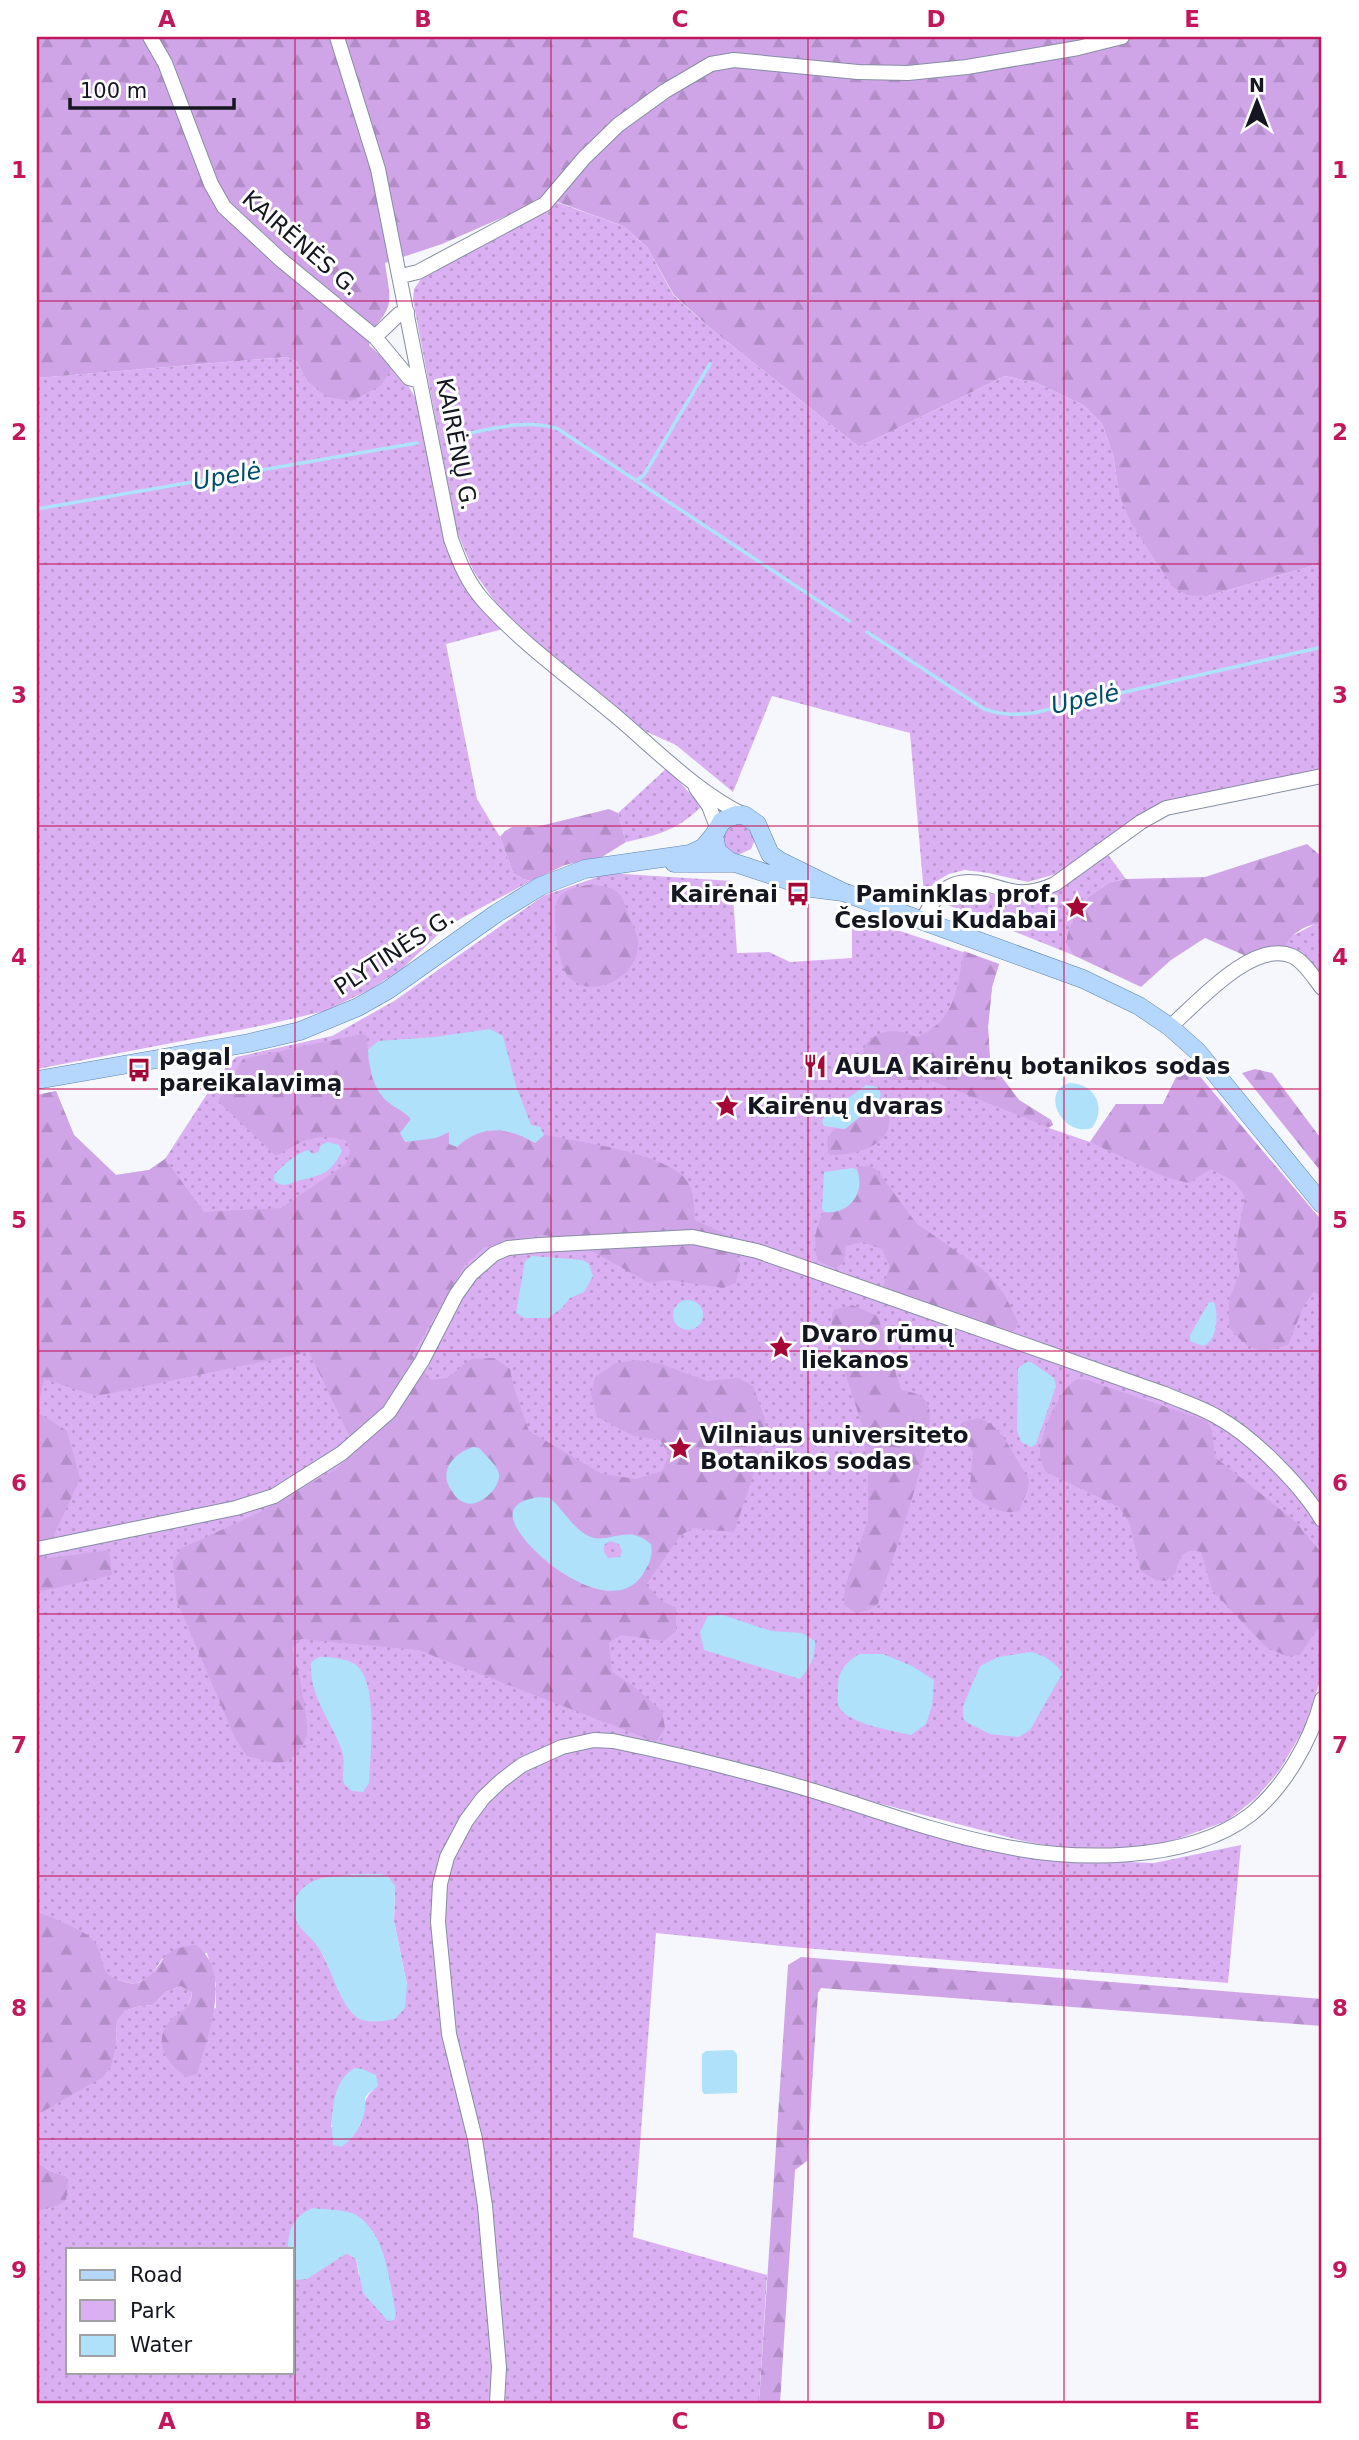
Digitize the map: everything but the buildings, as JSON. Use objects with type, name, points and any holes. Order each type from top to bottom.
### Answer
[{"type":"main road","points":[[843,892],[811,888],[722,857],[717,850],[715,831],[728,817],[744,816],[757,824],[770,854],[843,892],[1115,993],[1170,1027],[1197,1051],[1322,1205]]},
{"type":"main road","name":"PLYTINĖS G.","points":[[37,1080],[249,1043],[300,1031],[348,1012],[388,990],[497,913],[541,886],[585,869],[690,854],[703,848],[715,831]]},
{"type":"main road","points":[[737,863],[752,859],[761,846],[762,838]]},
{"type":"main road","name":"PLYTINĖS G.","points":[[643,862],[737,863]]},
{"type":"street","name":"KAIRĖNĖS G.","points":[[150,37],[174,85],[211,184],[224,207],[280,259],[375,337],[409,379],[420,381]]},
{"type":"street","name":"KAIRĖNŲ G.","points":[[337,37],[378,169],[451,539],[471,584],[510,628],[681,771],[744,816]]},
{"type":"street","points":[[401,276],[418,272],[545,204],[584,158],[618,125],[665,91],[711,64],[734,60],[858,72],[908,73],[967,67],[1078,48],[1122,37]]},
{"type":"street","points":[[375,337],[399,314],[407,312]]},
{"type":"street","name":"KAIRĖNŲ G.","points":[[681,771],[709,806],[715,831]]},
{"type":"street","points":[[922,920],[939,892],[949,887],[973,882],[1026,892],[1055,884],[1141,822],[1166,808],[1322,776]]},
{"type":"street","points":[[1170,1027],[1243,962],[1263,955],[1283,953],[1298,959],[1322,988]]},
{"type":"street","points":[[37,1549],[236,1508],[274,1496],[342,1453],[389,1412],[422,1361],[456,1295],[471,1273],[494,1254],[508,1248],[539,1245],[693,1237],[757,1251],[1165,1394],[1220,1418],[1260,1448],[1312,1503],[1322,1520]]},
{"type":"street","points":[[497,2403],[499,2367],[482,2175],[449,2034],[438,1922],[440,1884],[447,1857],[466,1821],[483,1798],[501,1781],[522,1765],[562,1747],[594,1740],[613,1741],[788,1784],[998,1845],[1060,1854],[1110,1856],[1180,1846],[1231,1826],[1250,1814],[1274,1791],[1290,1769],[1307,1737],[1322,1699]]},
{"type":"green space","points":[[37,37],[1322,37],[1322,563],[1208,596],[1187,595],[1173,587],[1131,523],[1119,494],[1113,454],[1102,424],[1083,405],[1037,383],[1005,376],[859,447],[710,328],[674,295],[647,247],[623,226],[547,198],[442,244],[385,263],[389,304],[372,332],[369,345],[393,367],[380,386],[352,401],[328,397],[307,381],[297,362],[286,357],[37,378]]},
{"type":"green space","points":[[556,202],[623,226],[647,247],[674,296],[859,447],[1005,376],[1037,383],[1083,405],[1102,424],[1113,454],[1119,494],[1208,596],[1322,563],[1322,771],[1139,817],[1056,874],[1028,882],[965,870],[949,874],[935,882],[924,894],[910,733],[772,696],[733,792],[676,745],[636,727],[503,613],[474,572],[457,532],[413,300],[414,289],[426,272],[531,218]]},
{"type":"green space","points":[[286,357],[297,362],[307,381],[393,367],[409,387],[421,410],[447,547],[466,591],[503,629],[446,644],[477,799],[500,837],[513,873],[531,881],[447,926],[403,968],[371,989],[325,1011],[37,1069],[37,378]]},
{"type":"green space","points":[[667,768],[700,808],[666,831],[626,842],[618,813]]},
{"type":"green space","points":[[609,809],[618,813],[626,842],[602,857],[565,865],[531,881],[513,873],[500,837],[505,831],[512,827],[536,827]]},
{"type":"green space","points":[[747,823],[755,840],[751,849],[738,855],[725,850],[722,831],[728,824]]},
{"type":"green space","points":[[1307,844],[1322,857],[1322,923],[1300,930],[1285,948],[1246,956],[1205,938],[1171,960],[1141,987],[1073,955],[1067,945],[1071,925],[1088,897],[1110,882],[1126,879],[1205,877]]},
{"type":"green space","points":[[1106,852],[1126,879],[1110,882],[1088,897],[1067,936],[1067,945],[1073,955],[948,905],[944,899],[967,891],[1019,898]]},
{"type":"green space","name":"Vilniaus universiteto Botanikos sodas","points":[[609,873],[732,881],[737,953],[769,952],[790,962],[852,958],[852,915],[999,964],[992,987],[988,1027],[990,1062],[1019,1100],[1051,1120],[1053,1125],[1049,1128],[1090,1142],[1116,1104],[1163,1104],[1185,1059],[1322,1221],[1322,1674],[1305,1727],[1279,1771],[1256,1798],[1227,1821],[1155,1847],[1073,1850],[1023,1841],[656,1745],[654,1753],[989,1848],[1048,1859],[1154,1863],[1241,1845],[1228,1983],[792,1947],[656,1933],[633,2237],[767,2275],[759,2403],[37,2403],[37,2212],[57,2206],[66,2176],[50,2171],[37,2162],[37,2115],[103,2076],[116,2043],[117,2021],[125,2011],[153,2005],[166,1992],[180,1986],[192,1991],[190,2001],[185,2009],[170,2021],[216,2008],[216,1984],[207,1953],[162,1959],[150,1977],[135,1984],[112,1979],[102,1967],[97,1948],[90,1937],[37,1911],[37,1095],[56,1091],[74,1135],[116,1175],[149,1170],[165,1159],[220,1074],[236,1057],[332,1036],[394,1001],[543,896]],"holes":[[[381,1874],[395,1886],[394,1921],[407,1985],[357,2017],[345,2001],[316,1941],[300,1927],[319,1879]],[[374,2090],[365,2101],[360,2126],[331,2127],[334,2104]]]},
{"type":"green space","points":[[586,885],[606,887],[619,894],[636,933],[638,946],[628,971],[613,982],[594,987],[578,984],[566,973],[560,958],[555,925],[556,906],[560,896]]},
{"type":"green space","points":[[1322,923],[1322,977],[1285,948],[1288,938]]},
{"type":"green space","points":[[964,951],[999,964],[992,987],[988,1027],[990,1062],[1019,1100],[1051,1120],[1053,1125],[1048,1127],[930,1080],[891,1080],[864,1069],[862,1054],[873,1037],[894,1031],[917,1037],[940,1021],[953,1002]]},
{"type":"green space","points":[[362,1034],[367,1036],[371,1073],[377,1090],[389,1103],[411,1119],[405,1142],[436,1138],[450,1132],[457,1147],[485,1132],[505,1131],[535,1143],[544,1135],[644,1156],[678,1172],[688,1182],[695,1220],[729,1236],[740,1264],[736,1283],[723,1288],[669,1280],[649,1283],[567,1237],[542,1235],[483,1248],[465,1265],[412,1355],[431,1380],[447,1378],[471,1359],[494,1358],[510,1369],[529,1431],[602,1474],[636,1479],[662,1471],[669,1455],[660,1440],[634,1436],[597,1417],[591,1394],[595,1377],[616,1363],[639,1360],[661,1364],[707,1381],[739,1378],[753,1386],[765,1419],[762,1449],[734,1532],[693,1528],[680,1536],[646,1585],[659,1599],[676,1608],[676,1631],[664,1641],[621,1635],[609,1643],[612,1672],[662,1711],[665,1728],[656,1742],[418,1650],[301,1639],[292,1648],[306,1717],[307,1734],[304,1743],[295,1755],[280,1763],[247,1756],[236,1740],[177,1601],[173,1562],[182,1548],[258,1513],[336,1469],[347,1459],[350,1437],[309,1352],[97,1396],[44,1379],[37,1411],[37,1095],[56,1091],[74,1135],[116,1175],[149,1170],[165,1159],[204,1212],[281,1208],[346,1164],[350,1151],[346,1140],[326,1137],[301,1142],[276,1156],[218,1101],[243,1059]],"holes":[[[473,1447],[479,1448],[498,1470],[467,1504],[455,1496],[445,1480]],[[556,1504],[573,1524],[593,1538],[633,1534],[609,1592],[572,1578],[539,1555]]]},
{"type":"green space","points":[[1185,1059],[1322,1221],[1322,1296],[1314,1292],[1304,1305],[1288,1345],[1269,1350],[1254,1349],[1229,1327],[1229,1300],[1240,1272],[1236,1245],[1245,1197],[1235,1182],[1211,1169],[1189,1183],[1165,1177],[1090,1142],[1116,1104],[1163,1104]]},
{"type":"green space","points":[[1255,1069],[1272,1073],[1322,1140],[1322,1173],[1242,1073]]},
{"type":"green space","points":[[877,1103],[886,1106],[889,1118],[888,1129],[883,1138],[853,1153],[830,1155],[828,1142],[834,1129],[845,1129]]},
{"type":"green space","points":[[869,1166],[877,1170],[916,1223],[986,1272],[1004,1294],[1018,1322],[1015,1330],[1009,1332],[996,1329],[883,1287],[890,1267],[882,1249],[862,1242],[846,1246],[844,1261],[836,1269],[818,1261],[816,1236],[821,1217],[824,1212],[833,1212],[847,1206],[859,1186],[857,1170],[859,1167]]},
{"type":"green space","points":[[852,1305],[878,1316],[901,1390],[923,1398],[928,1405],[930,1419],[920,1470],[878,1604],[867,1611],[856,1613],[844,1605],[845,1586],[868,1520],[868,1471],[861,1422],[831,1329],[833,1310]]},
{"type":"green space","points":[[1078,1379],[1207,1421],[1212,1430],[1215,1457],[1296,1522],[1322,1554],[1322,1622],[1300,1655],[1286,1656],[1266,1647],[1212,1590],[1201,1552],[1186,1552],[1180,1558],[1176,1573],[1166,1581],[1155,1580],[1141,1571],[1129,1522],[1119,1507],[1046,1472],[1040,1454],[1044,1433],[1065,1390]]},
{"type":"green space","points":[[37,1412],[67,1431],[80,1479],[43,1559],[109,1550],[112,1575],[37,1592]]},
{"type":"green space","points":[[979,1418],[991,1424],[1003,1436],[1029,1480],[1019,1511],[1000,1511],[973,1497],[970,1486],[973,1452],[961,1431],[963,1422]]},
{"type":"green space","points":[[37,1911],[91,1938],[109,1974],[115,1979],[134,1984],[148,1977],[174,1950],[196,1945],[207,1957],[214,1972],[216,1988],[211,2024],[197,2074],[186,2077],[179,2072],[168,2059],[162,2045],[164,2029],[188,2006],[191,1998],[192,1992],[180,1986],[166,1992],[153,2005],[125,2011],[117,2021],[112,2064],[103,2077],[37,2115]]},
{"type":"green space","points":[[801,1957],[1322,1999],[1322,2026],[821,1988],[818,1993],[807,2161],[795,2170],[780,2403],[759,2403],[788,1965]]},
{"type":"green space","points":[[37,2162],[50,2171],[66,2176],[68,2184],[66,2200],[57,2206],[37,2212]]},
{"type":"water","points":[[490,1029],[503,1036],[516,1086],[531,1125],[540,1127],[544,1135],[535,1143],[505,1131],[485,1131],[457,1147],[449,1144],[449,1132],[436,1138],[405,1142],[400,1133],[411,1119],[379,1092],[371,1071],[368,1050],[378,1041]]},
{"type":"water","points":[[1070,1083],[1086,1088],[1096,1098],[1098,1112],[1092,1128],[1072,1126],[1058,1112],[1056,1094],[1061,1087]]},
{"type":"water","points":[[866,1085],[879,1089],[881,1095],[877,1103],[845,1129],[824,1126],[824,1116]]},
{"type":"water","points":[[328,1142],[339,1145],[342,1151],[326,1172],[287,1185],[274,1181],[274,1175],[294,1157],[308,1150],[313,1154],[318,1152],[321,1145]]},
{"type":"water","points":[[853,1168],[857,1170],[859,1187],[853,1201],[841,1210],[824,1212],[824,1172]]},
{"type":"water","points":[[532,1256],[583,1260],[589,1264],[593,1276],[584,1292],[570,1298],[548,1318],[525,1318],[516,1313],[525,1261]]},
{"type":"water","points":[[688,1300],[694,1301],[702,1309],[702,1321],[694,1329],[688,1330],[682,1329],[674,1321],[673,1315],[674,1309],[682,1301]]},
{"type":"water","points":[[1209,1302],[1214,1302],[1216,1307],[1216,1327],[1211,1339],[1203,1346],[1190,1341],[1190,1335]]},
{"type":"water","points":[[1027,1362],[1054,1378],[1056,1386],[1036,1444],[1031,1447],[1021,1442],[1017,1430],[1018,1368]]},
{"type":"water","points":[[473,1447],[479,1448],[493,1464],[499,1479],[488,1496],[471,1504],[457,1497],[450,1488],[446,1474],[460,1453]]},
{"type":"water","points":[[539,1497],[550,1498],[574,1525],[591,1537],[605,1538],[626,1534],[642,1538],[651,1544],[652,1552],[643,1574],[627,1588],[607,1591],[585,1585],[562,1573],[525,1540],[515,1524],[513,1512],[517,1505]],"holes":[[[610,1541],[619,1544],[622,1551],[620,1557],[608,1558],[604,1545]]]},
{"type":"water","points":[[723,1615],[771,1631],[802,1633],[815,1641],[812,1662],[800,1679],[704,1650],[700,1632],[708,1616]]},
{"type":"water","points":[[1030,1652],[1049,1660],[1062,1674],[1030,1730],[1019,1737],[990,1734],[966,1722],[963,1718],[963,1706],[980,1666],[998,1657]]},
{"type":"water","points":[[859,1654],[883,1654],[912,1666],[934,1680],[932,1706],[926,1724],[911,1735],[872,1726],[844,1713],[838,1703],[839,1678],[846,1665]]},
{"type":"water","points":[[319,1657],[338,1658],[356,1665],[368,1687],[372,1721],[371,1756],[369,1783],[363,1792],[352,1791],[344,1784],[342,1751],[317,1698],[311,1675],[311,1662]]},
{"type":"water","points":[[356,1874],[388,1876],[395,1886],[394,1921],[407,1985],[405,2008],[395,2019],[366,2021],[352,2013],[342,1998],[321,1951],[298,1924],[293,1910],[300,1891],[312,1882]]},
{"type":"water","points":[[733,2050],[737,2054],[737,2093],[704,2094],[702,2054],[706,2051]]},
{"type":"water","points":[[355,2068],[376,2075],[378,2086],[365,2098],[364,2115],[357,2131],[341,2147],[333,2145],[334,2102],[341,2082]]},
{"type":"water","points":[[313,2208],[352,2213],[366,2223],[385,2260],[396,2314],[394,2320],[388,2321],[363,2293],[356,2259],[347,2253],[307,2279],[294,2280],[294,2248],[288,2248],[289,2235],[293,2224]]},
{"type":"waterway","points":[[637,480],[644,475],[710,364]]},
{"type":"waterway","name":"Upelė","points":[[446,438],[516,425],[531,424],[558,429],[849,621]]},
{"type":"waterway","name":"Upelė","points":[[37,509],[417,443]]},
{"type":"waterway","name":"Upelė","points":[[867,632],[984,709],[1008,714],[1033,713],[1322,647]]},
{"type":"place","name":"Kairėnai","points":[[798,894]]},
{"type":"place","name":"Paminklas prof. Česlovui Kudabai","points":[[1077,907]]},
{"type":"place","name":"AULA Kairėnų botanikos sodas","points":[[815,1066]]},
{"type":"place","name":"pagal pareikalavimą","points":[[139,1070]]},
{"type":"place","name":"Kairėnų dvaras","points":[[727,1106]]},
{"type":"place","name":"Dvaro rūmų liekanos","points":[[781,1347]]},
{"type":"place","name":"Vilniaus universiteto Botanikos sodas","points":[[680,1448]]}]
